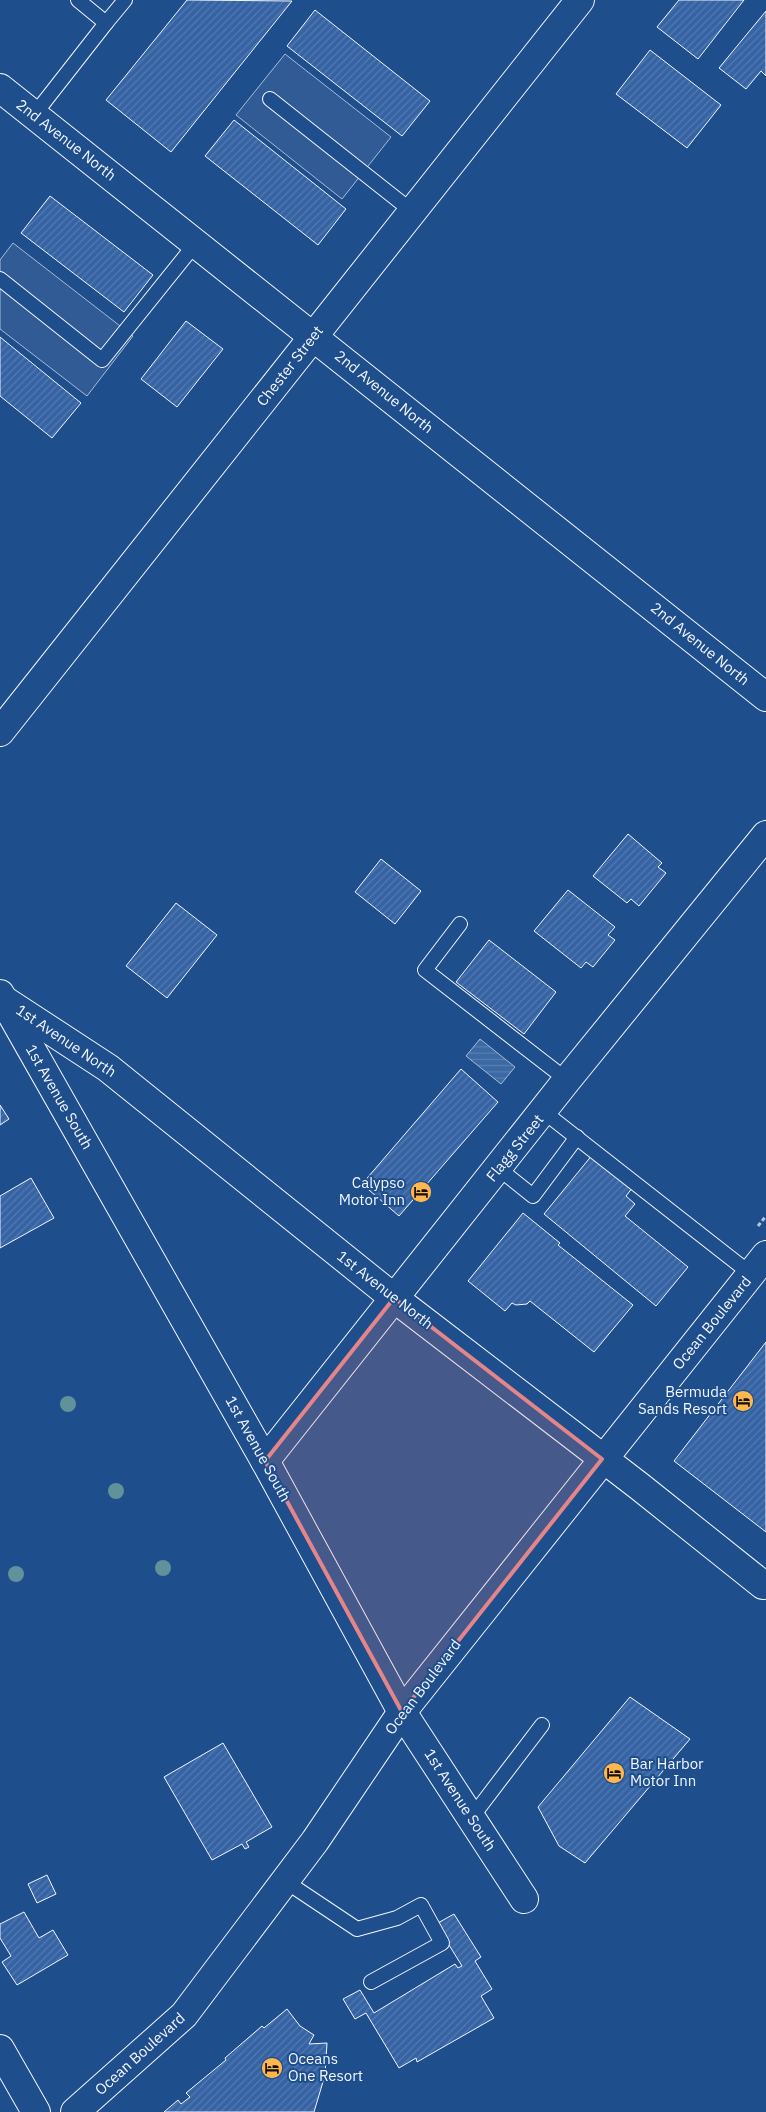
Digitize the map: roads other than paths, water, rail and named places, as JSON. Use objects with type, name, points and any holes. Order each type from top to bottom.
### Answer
[{"type":"street","name":"Chester Street","points":[[0,732],[580,0]]},
{"type":"street","name":"2nd Avenue North","points":[[0,88],[766,697]]},
{"type":"street","name":"Flagg Street","points":[[265,1461],[544,1112],[567,1080],[766,836]]},
{"type":"street","name":"1st Avenue North","points":[[2,997],[108,1068],[394,1298],[763,1585]]},
{"type":"street","name":"1st Avenue South","points":[[2,997],[265,1461],[402,1712],[524,1899]]},
{"type":"street","name":"Ocean Boulevard","points":[[75,2112],[184,2015],[315,1840],[402,1712],[758,1264]]},
{"type":"street","points":[[0,2049],[36,2112]]},
{"type":"lane","points":[[78,0],[106,22]]},
{"type":"lane","points":[[34,115],[125,0]]},
{"type":"lane","points":[[270,99],[413,212]]},
{"type":"lane","points":[[0,279],[102,360],[196,242]]},
{"type":"lane","points":[[460,924],[425,970],[567,1080]]},
{"type":"lane","points":[[544,1112],[758,1264]]},
{"type":"lane","points":[[498,1168],[533,1196],[577,1137]]},
{"type":"lane","points":[[472,1817],[542,1725]]},
{"type":"lane","points":[[285,1880],[357,1929],[397,1918],[421,1905],[442,1943],[371,1982]]},
{"type":"place","name":"Calypso Motor Inn","points":[[421,1192]]},
{"type":"place","name":"Bermuda Sands Resort","points":[[743,1401]]},
{"type":"place","name":"Bar Harbor Motor Inn","points":[[614,1773]]},
{"type":"place","name":"Oceans One Resort","points":[[272,2068]]}]
